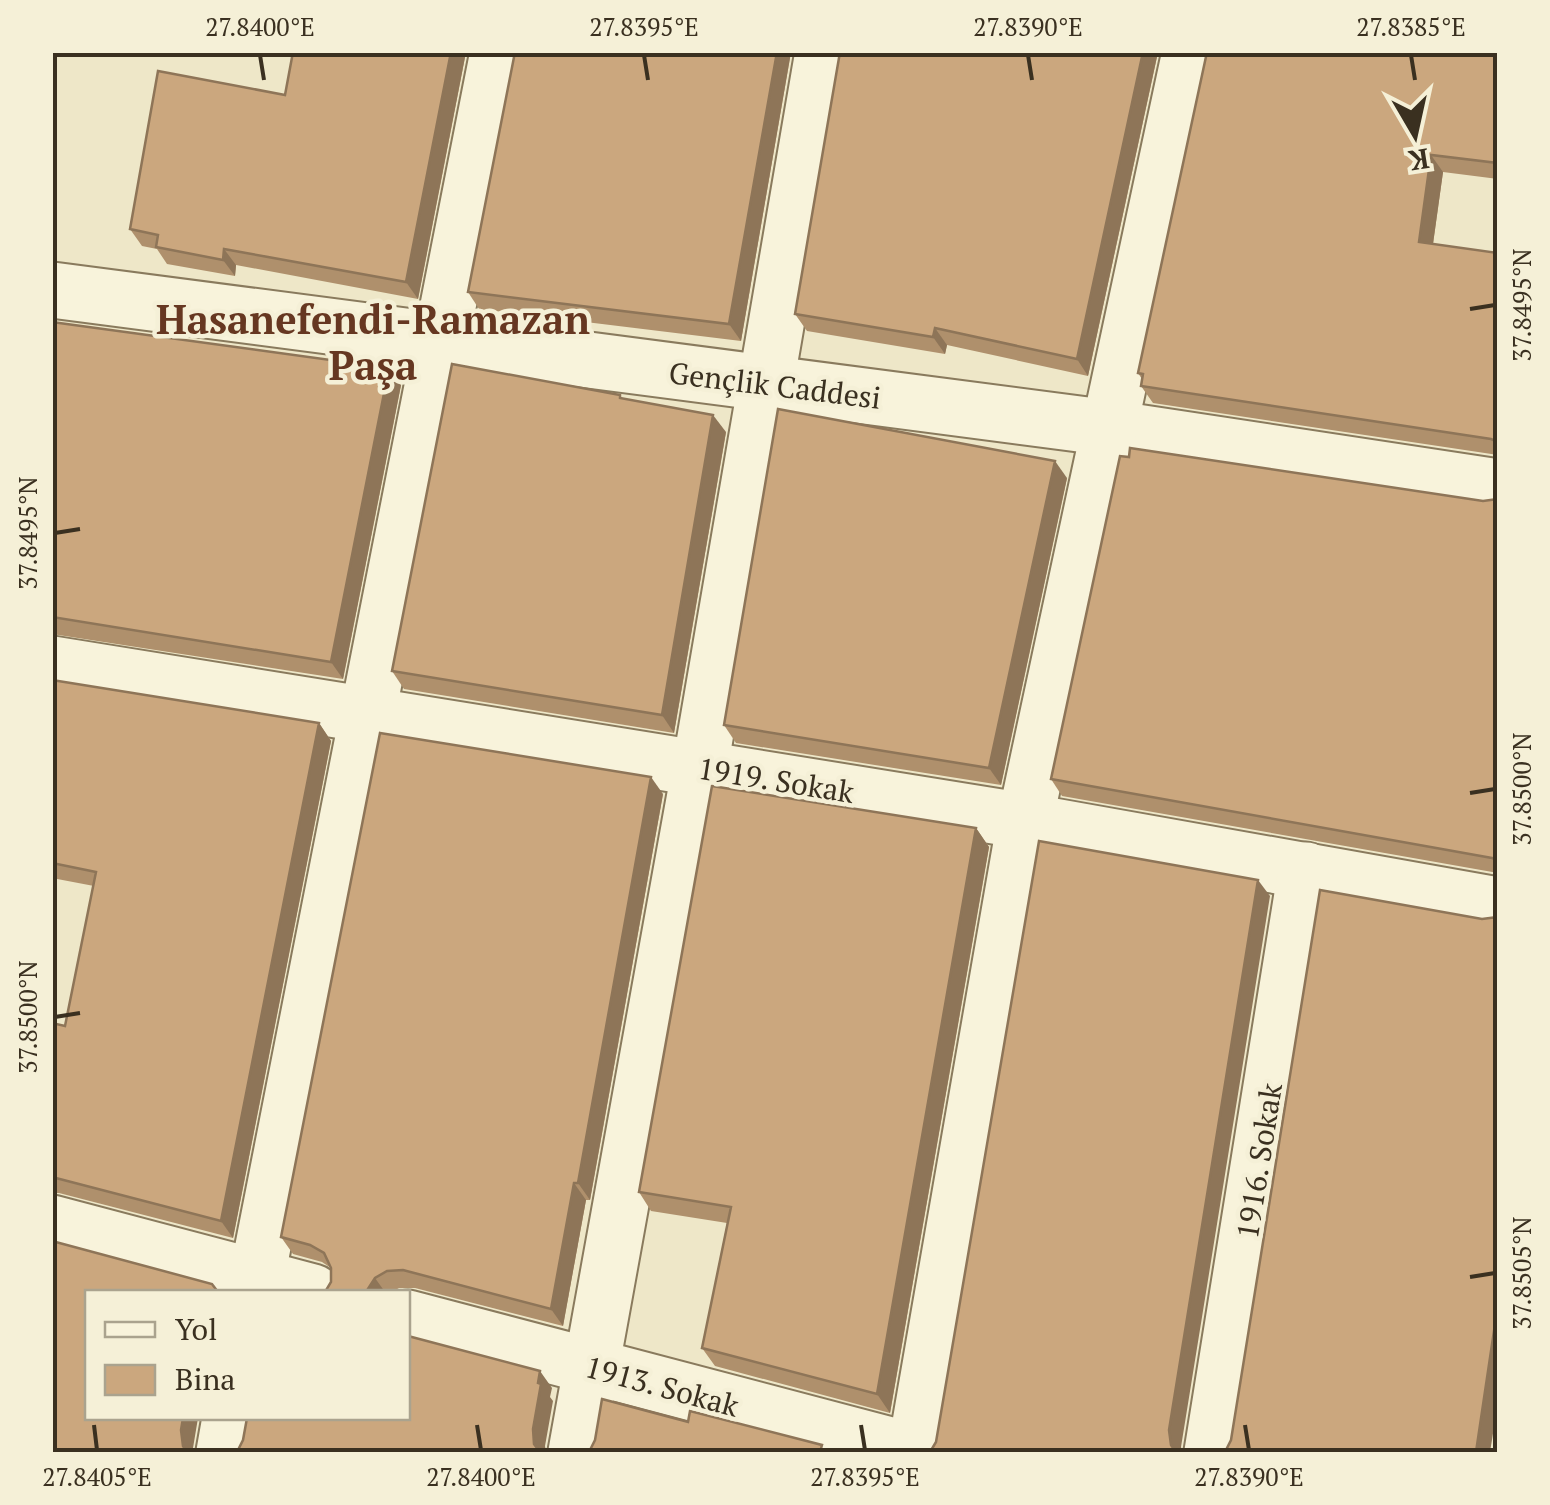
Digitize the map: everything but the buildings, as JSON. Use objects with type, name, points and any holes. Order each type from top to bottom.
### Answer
[{"type":"street","points":[[255,1285],[498,52]]},
{"type":"street","points":[[576,1452],[700,767],[823,52]]},
{"type":"street","points":[[916,1452],[1024,821],[1190,52]]},
{"type":"street","name":"Gençlik Caddesi","points":[[52,290],[1110,428],[1498,486]]},
{"type":"street","name":"1919. Sokak","points":[[52,664],[700,767],[1498,905]]},
{"type":"street","name":"1916. Sokak","points":[[1212,1452],[1306,870]]},
{"type":"street","points":[[52,1223],[255,1285],[296,1290]]},
{"type":"street","name":"1913. Sokak","points":[[410,1319],[916,1452]]},
{"type":"street","points":[[224,1452],[230,1420]]},
{"type":"district","name":"Hasanefendi-Ramazan Paşa","points":[[373,341]]}]
